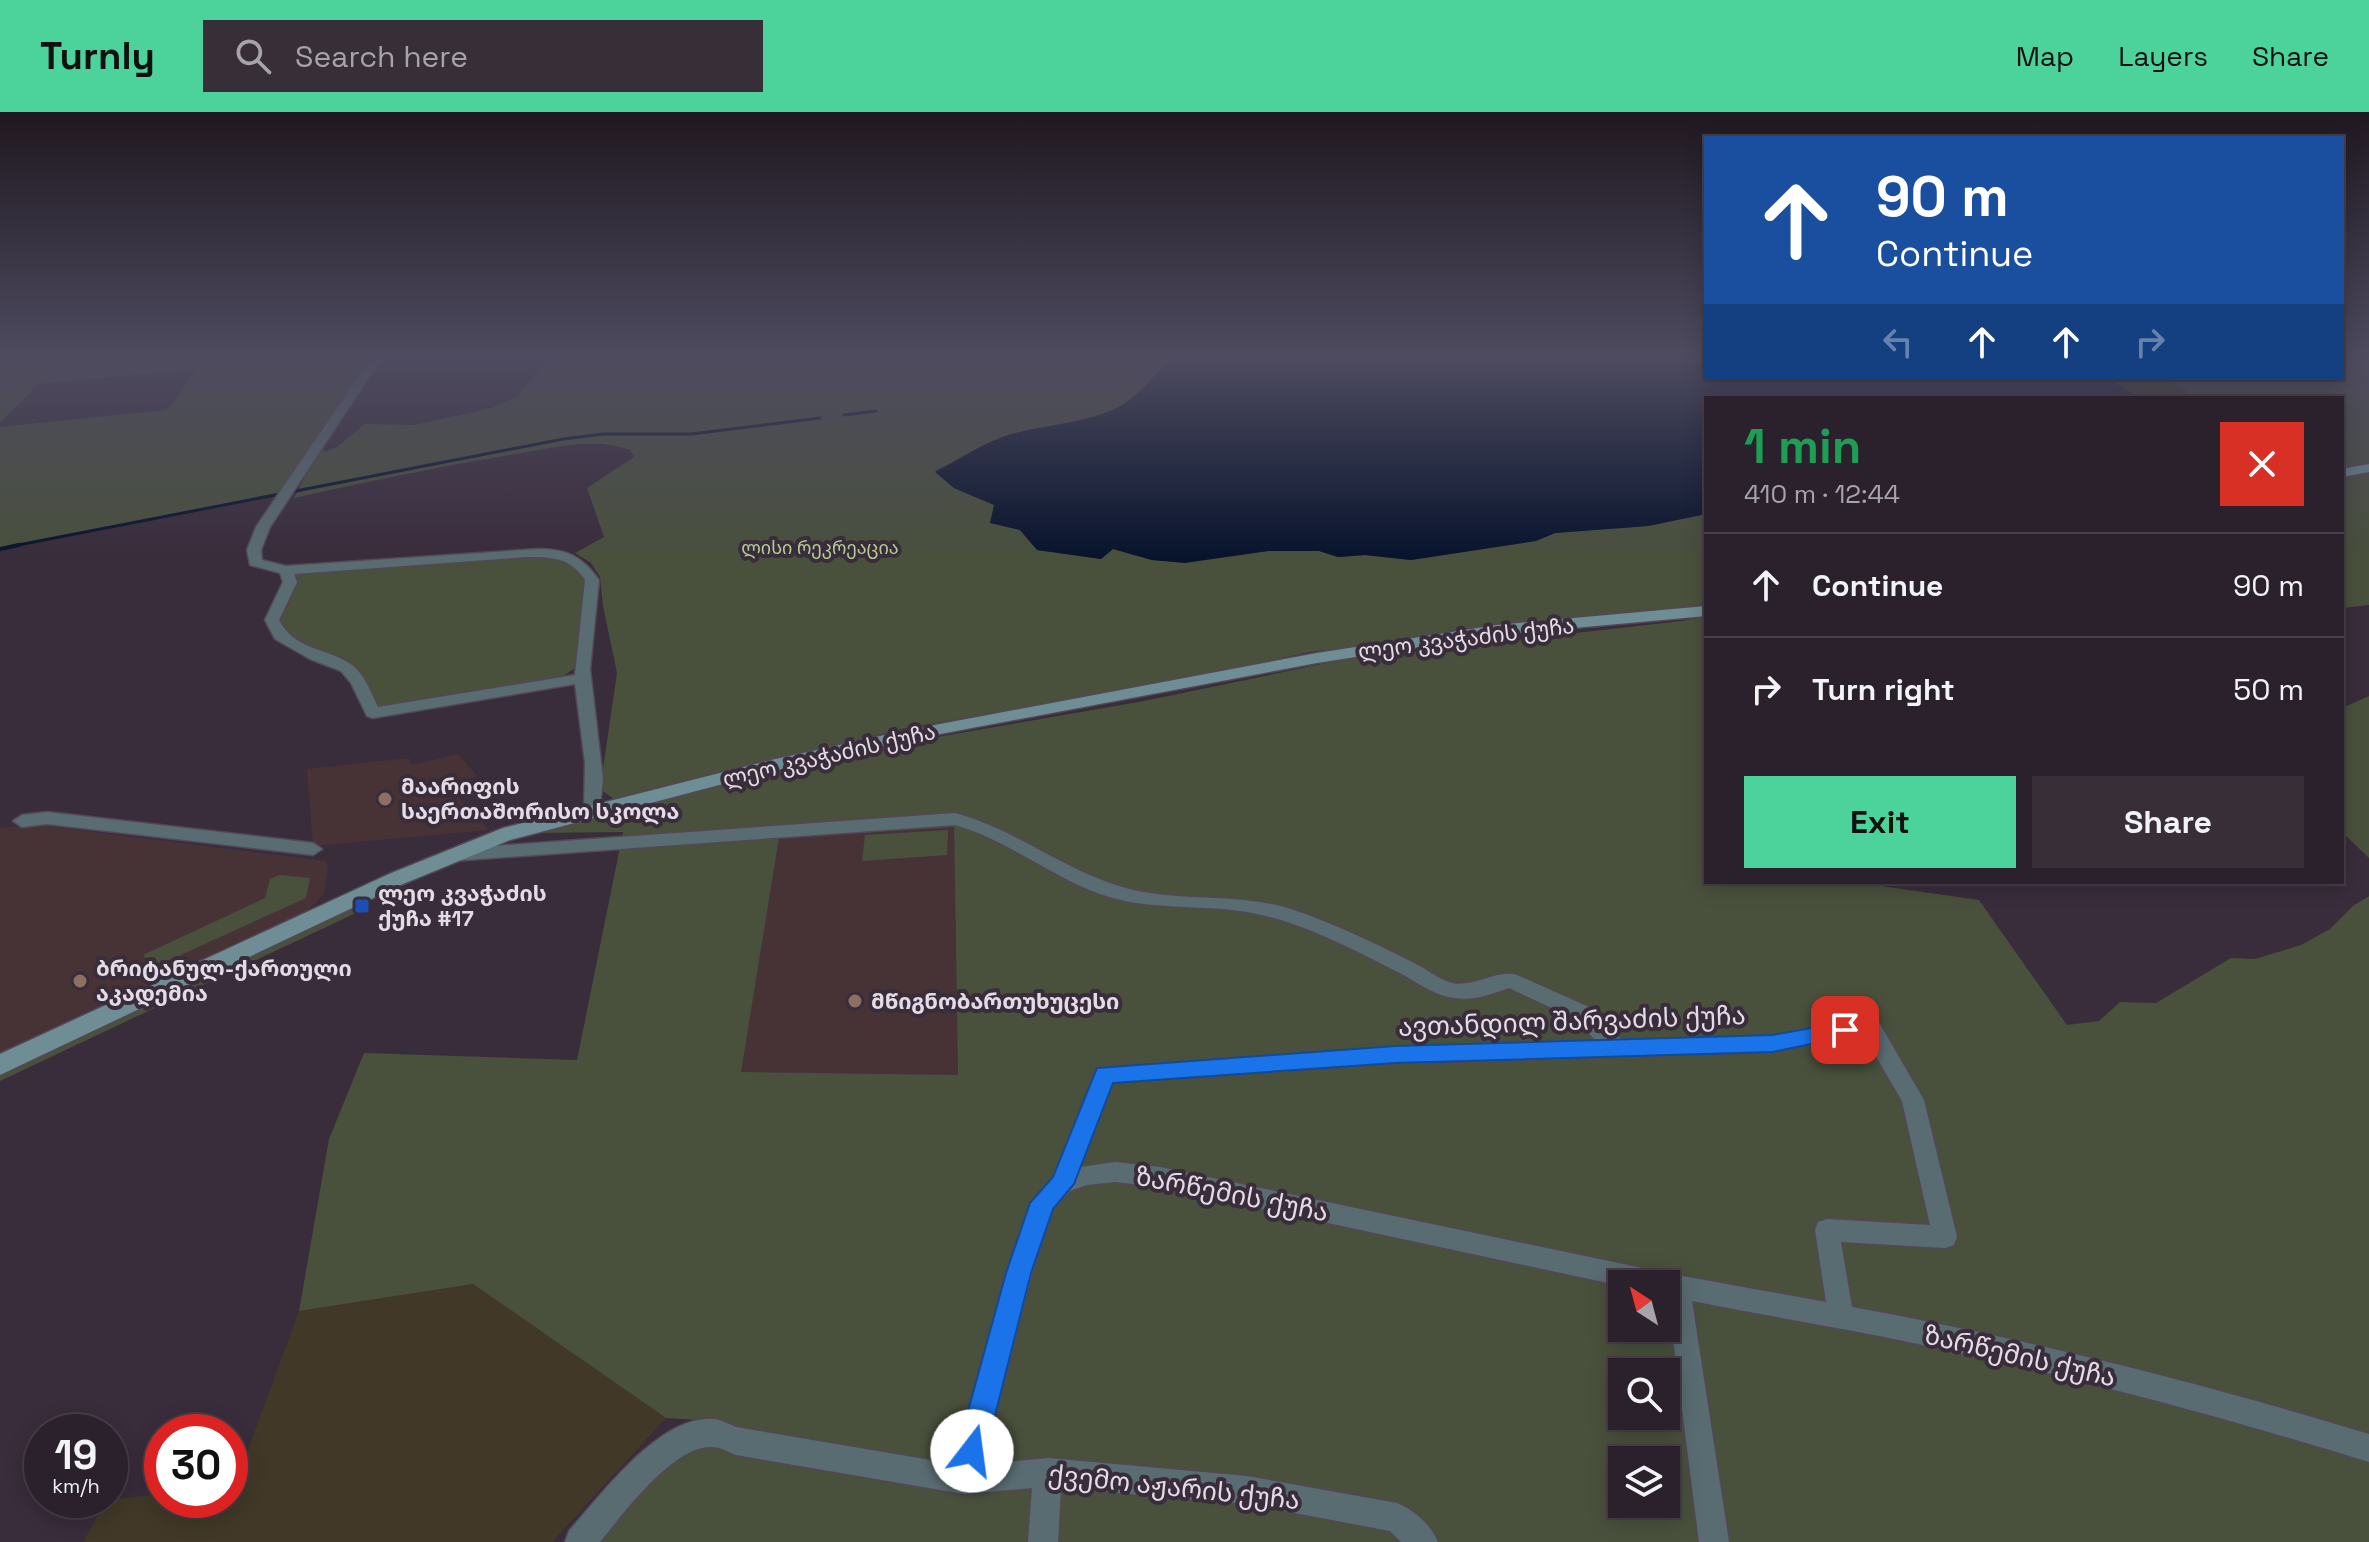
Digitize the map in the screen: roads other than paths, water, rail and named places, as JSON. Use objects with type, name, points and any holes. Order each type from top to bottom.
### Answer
[{"type":"main road","points":[[2344,473],[2369,468]]},
{"type":"main road","name":"ლეო კვაჭაძის ქუჩა","points":[[0,1065],[450,855],[503,835],[771,766],[903,736],[1317,658],[1497,630],[1704,611]]},
{"type":"street","points":[[331,424],[263,527],[254,550],[255,562],[286,570],[526,553],[557,553],[574,557],[592,580],[583,678],[594,760],[596,792],[593,812]]},
{"type":"street","points":[[286,570],[290,582],[272,620],[280,636],[315,656],[346,668],[358,682],[373,713],[583,678]]},
{"type":"street","points":[[22,821],[47,818],[313,849]]},
{"type":"street","points":[[450,855],[955,819],[970,822],[1110,890],[1159,901],[1249,907],[1297,918],[1454,991],[1489,988],[1510,980],[1582,1013],[1614,1046]]},
{"type":"street","name":"ავთანდილ შარვაძის ქუჩა","points":[[1062,1184],[1105,1074],[1395,1055],[1614,1046],[1772,1044],[1869,1025],[1913,1100],[1945,1237],[1827,1230],[1841,1316]]},
{"type":"street","name":"ზარწემის ქუჩა","points":[[1062,1184],[1086,1175],[1115,1172],[1160,1177],[1608,1272]]},
{"type":"street","points":[[964,1480],[1019,1273],[1043,1203],[1062,1184]]},
{"type":"street","name":"ზარწემის ქუჩა","points":[[1680,1287],[1841,1316],[2102,1374],[2369,1448]]},
{"type":"street","points":[[1679,1342],[1714,1542]]},
{"type":"street","name":"ქვემო აჟარის ქუჩა","points":[[580,1542],[653,1460],[682,1441],[711,1432],[736,1441],[964,1480],[1048,1472],[1247,1490],[1397,1518],[1423,1542]]},
{"type":"street","points":[[1043,1542],[1048,1472]]},
{"type":"water","points":[[1061,424],[1704,424],[1704,514],[1648,526],[1555,533],[1536,541],[1411,560],[1365,555],[1338,557],[1319,551],[1268,551],[1185,563],[1152,560],[1113,549],[1101,559],[1037,550],[1020,530],[990,523],[994,505],[954,488],[935,472],[978,448],[1032,429]]},
{"type":"waterway","points":[[8,547],[563,439],[603,434],[691,434],[774,424]]},
{"type":"waterway","points":[[0,549],[19,545]]},
{"type":"place","name":"მაარიფის საერთაშორისო სკოლა","points":[[385,799]]},
{"type":"place","name":"ლეო კვაჭაძის ქუჩა #17","points":[[362,906]]},
{"type":"place","name":"ბრიტანულ-ქართული აკადემია","points":[[80,981]]},
{"type":"place","name":"მწიგნობართუხუცესი","points":[[855,1001]]},
{"type":"park label","name":"ლისი რეკრეაცია","points":[[820,547]]}]
